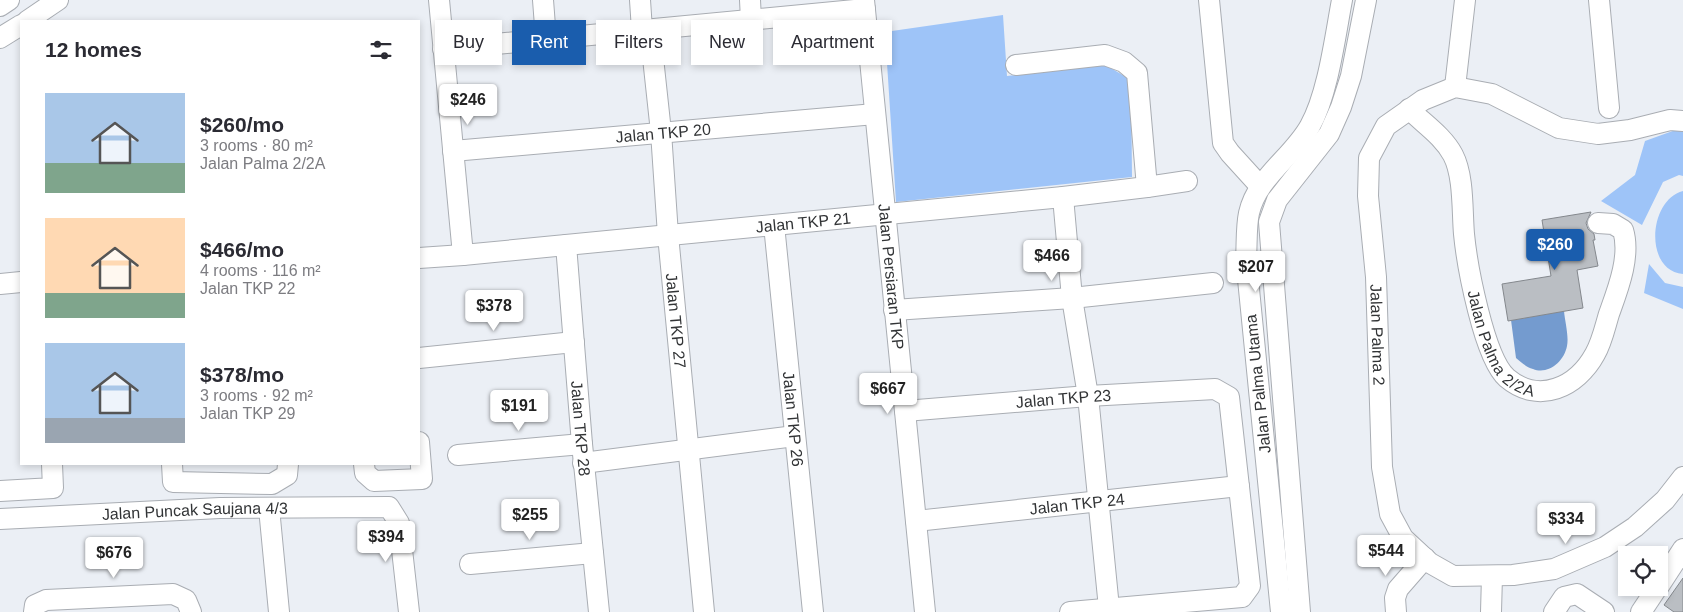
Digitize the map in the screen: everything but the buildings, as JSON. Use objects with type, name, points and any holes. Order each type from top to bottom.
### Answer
[{"type":"street","points":[[0,6],[9,0]]},
{"type":"street","points":[[28,20],[58,0]]},
{"type":"street","points":[[439,0],[441,20]]},
{"type":"street","points":[[543,0],[545,20]]},
{"type":"street","name":"Jalan TKP 27","points":[[640,0],[644,20]]},
{"type":"street","points":[[1209,0],[1224,143],[1230,153],[1260,186]]},
{"type":"street","name":"Jalan Palma Utama","points":[[1281,612],[1246,259],[1249,212],[1260,186],[1291,152],[1310,126],[1322,95],[1342,0]]},
{"type":"street","points":[[1300,612],[1269,222],[1277,200],[1329,134],[1341,107],[1351,76],[1366,0]]},
{"type":"street","points":[[1465,0],[1456,87],[1492,94],[1559,128],[1598,134],[1630,130],[1670,120],[1683,121]]},
{"type":"street","points":[[1599,0],[1609,108]]},
{"type":"street","points":[[681,23],[751,10],[864,5]]},
{"type":"street","name":"Jalan Persiaran TKP","points":[[864,5],[925,612]]},
{"type":"street","points":[[0,38],[20,26]]},
{"type":"street","points":[[1016,65],[1105,56],[1124,62],[1137,74],[1147,188]]},
{"type":"street","points":[[445,65],[463,255]]},
{"type":"street","name":"Jalan TKP 27","points":[[651,65],[661,132],[668,235],[704,612]]},
{"type":"street","name":"Jalan Palma 2","points":[[1456,87],[1423,100],[1386,126],[1369,158],[1368,196],[1376,277],[1382,467],[1390,514],[1403,538],[1430,563],[1453,576],[1513,575],[1554,569],[1605,546],[1634,527],[1665,500],[1683,477]]},
{"type":"street","name":"Jalan Palma 2/2A","points":[[1409,109],[1443,139],[1454,157],[1460,179],[1470,278],[1485,334],[1496,364],[1507,378],[1523,387],[1538,391],[1551,391],[1565,386],[1582,372],[1595,354],[1621,281],[1626,240],[1623,230],[1613,224],[1598,224]]},
{"type":"street","name":"Jalan TKP 20","points":[[453,151],[875,114]]},
{"type":"street","name":"Jalan TKP 21","points":[[420,258],[1064,197],[1147,188],[1186,181]]},
{"type":"street","points":[[1064,197],[1072,298],[1088,396],[1109,608]]},
{"type":"street","name":"Jalan TKP 26","points":[[774,225],[813,612]]},
{"type":"street","name":"Jalan TKP 28","points":[[566,245],[583,454],[599,612]]},
{"type":"street","points":[[0,284],[20,282]]},
{"type":"street","points":[[894,310],[1072,298],[1212,283]]},
{"type":"street","points":[[420,358],[574,342]]},
{"type":"street","name":"Jalan TKP 23","points":[[905,411],[1088,396],[1216,390],[1229,397],[1239,486]]},
{"type":"street","points":[[458,455],[583,454],[689,450],[795,436]]},
{"type":"street","points":[[364,465],[365,473],[374,481],[422,480],[420,455]]},
{"type":"street","points":[[0,491],[53,488],[52,465]]},
{"type":"street","points":[[173,473],[272,484],[287,470]]},
{"type":"street","points":[[1070,612],[1242,597],[1250,586],[1239,486]]},
{"type":"street","name":"Jalan TKP 24","points":[[916,521],[1239,486]]},
{"type":"street","name":"Jalan Puncak Saujana 4/3","points":[[0,519],[210,508],[389,507],[399,523],[409,612]]},
{"type":"street","points":[[269,508],[279,612]]},
{"type":"street","points":[[1668,571],[1683,549]]},
{"type":"street","points":[[470,564],[592,553]]},
{"type":"street","points":[[1396,612],[1395,598],[1398,589],[1424,558]]},
{"type":"street","points":[[1491,612],[1492,576]]},
{"type":"street","points":[[34,612],[35,606],[46,600],[173,594],[186,600],[191,612]]},
{"type":"street","points":[[1554,612],[1564,597],[1577,594],[1604,612]]},
{"type":"street","points":[[1641,612],[1651,596]]},
{"type":"shaded area","points":[[1003,15],[1007,76],[1104,64],[1131,80],[1132,177],[896,202],[887,65],[892,65],[892,31]]},
{"type":"shaded area","points":[[1681,128],[1683,129],[1683,176],[1679,175],[1663,182],[1642,225],[1601,201],[1635,175],[1645,141]]},
{"type":"shaded area","points":[[1683,191],[1683,274],[1670,270],[1662,261],[1657,249],[1655,235],[1657,220],[1663,207],[1671,197]]},
{"type":"shaded area","points":[[1649,264],[1665,283],[1683,287],[1683,309],[1644,293]]},
{"type":"shaded area","points":[[1564,311],[1567,346],[1563,357],[1555,366],[1544,370],[1533,369],[1516,358],[1511,320]]}]
